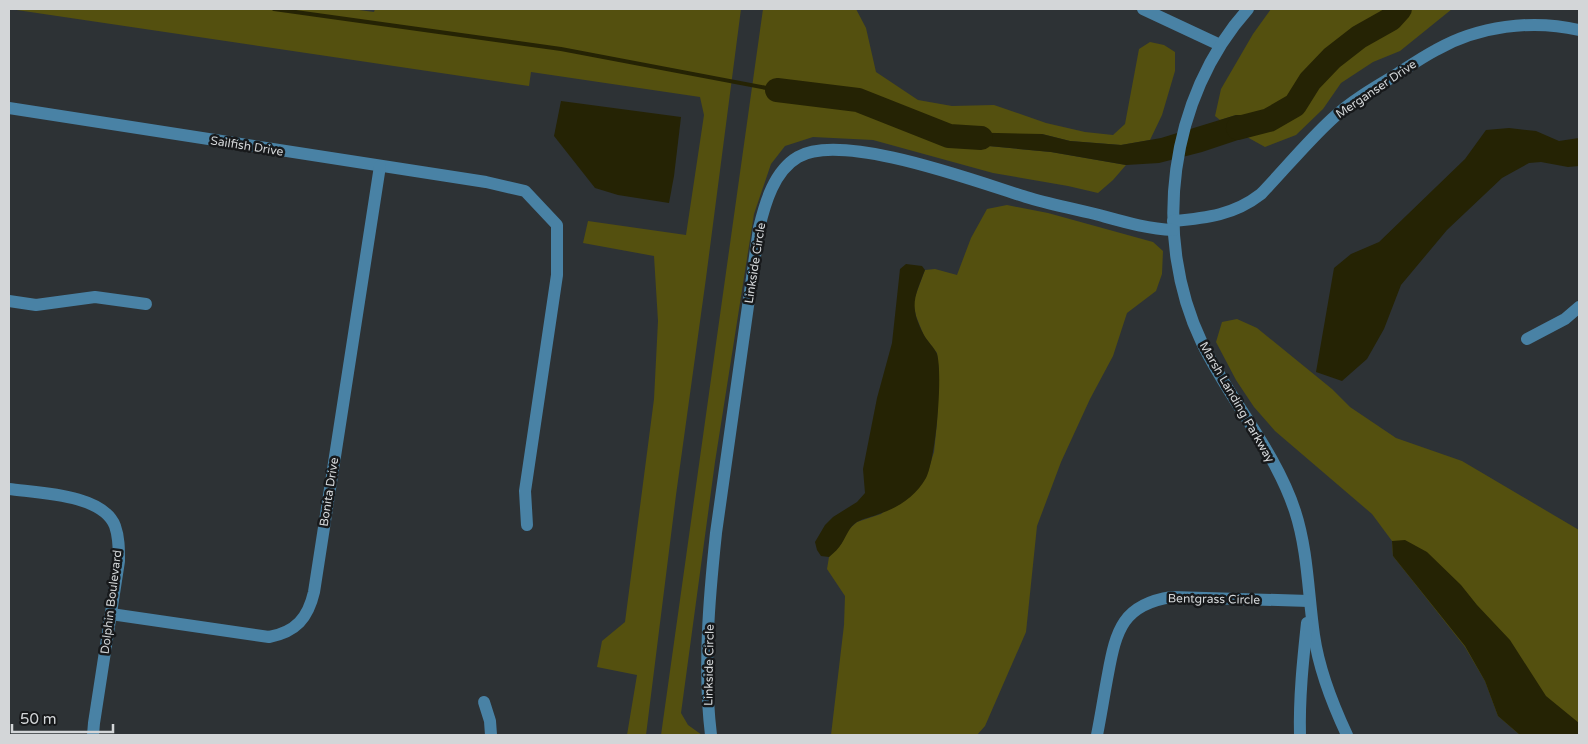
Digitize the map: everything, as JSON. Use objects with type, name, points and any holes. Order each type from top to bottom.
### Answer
[{"type":"street","points":[[1143,9],[1220,45]]},
{"type":"street","name":"Marsh Landing Parkway","points":[[1248,9],[1220,45],[1203,76],[1187,122],[1176,168],[1173,194],[1173,225],[1178,269],[1187,306],[1202,343],[1283,480],[1295,511],[1304,543],[1314,638],[1322,672],[1347,735]]},
{"type":"street","name":"Merganser Drive","points":[[1173,225],[1234,210],[1249,204],[1347,106],[1436,50],[1454,41],[1493,29],[1513,26],[1545,25],[1579,30]]},
{"type":"street","name":"Sailfish Drive","points":[[9,108],[486,182],[525,191],[557,225],[557,275],[525,491],[527,525]]},
{"type":"street","name":"Linkside Circle","points":[[711,735],[708,713],[708,653],[716,533],[759,228],[764,208],[772,190],[781,172],[789,163],[799,156],[821,150],[870,154],[927,165],[1027,197],[1135,224],[1173,225]]},
{"type":"street","name":"Bonita Drive","points":[[111,614],[269,637],[284,633],[297,625],[310,607],[314,592],[380,166]]},
{"type":"street","points":[[9,301],[36,304],[95,298],[146,304]]},
{"type":"street","points":[[1527,339],[1579,308]]},
{"type":"street","name":"Dolphin Boulevard","points":[[9,489],[83,500],[96,505],[112,521],[119,543],[119,561],[94,723],[94,735]]},
{"type":"street","name":"Bentgrass Circle","points":[[1097,735],[1116,635],[1133,611],[1144,604],[1156,599],[1172,597],[1310,601]]},
{"type":"street","name":"Marsh Landing Parkway","points":[[1300,735],[1302,676],[1310,601]]},
{"type":"street","points":[[484,702],[490,721],[491,735]]},
{"type":"shaded area","points":[[10,9],[352,9],[374,12],[375,9],[741,9],[646,735],[627,735],[637,675],[597,667],[602,641],[625,622],[654,399],[658,321],[654,256],[583,243],[588,221],[686,235],[704,115],[700,97],[531,72],[529,86]]},
{"type":"shaded area","points":[[763,9],[856,9],[866,28],[876,72],[918,100],[952,106],[994,105],[1046,123],[1085,132],[1113,135],[1125,124],[1139,49],[1150,42],[1164,45],[1175,52],[1175,71],[1162,115],[1150,140],[1121,145],[1070,141],[1042,134],[949,136],[956,143],[1051,152],[1126,165],[1098,193],[993,173],[873,140],[813,137],[785,146],[771,164],[754,214],[715,462],[681,713],[688,725],[702,735],[661,735]]},
{"type":"shaded area","points":[[1271,9],[1452,9],[1400,51],[1373,62],[1341,83],[1323,109],[1296,135],[1265,147],[1247,137],[1260,130],[1236,115],[1220,120],[1215,116],[1221,89],[1253,34]]},
{"type":"shaded area","points":[[561,101],[681,117],[669,203],[618,195],[595,188],[554,136]]},
{"type":"shaded area","points":[[1236,115],[1256,115],[1269,120],[1260,130],[1247,137],[1202,152],[1159,163],[1126,165],[1051,152],[956,143],[949,136],[955,132],[1042,134],[1070,141],[1121,145],[1161,138]]},
{"type":"shaded area","points":[[1509,128],[1536,131],[1559,141],[1579,138],[1579,166],[1568,167],[1541,162],[1529,163],[1502,178],[1447,230],[1401,285],[1384,329],[1367,359],[1342,381],[1316,372],[1334,268],[1351,254],[1379,242],[1465,159],[1486,130]]},
{"type":"shaded area","points":[[1007,205],[1048,213],[1153,242],[1163,251],[1162,274],[1156,291],[1127,313],[1113,356],[1090,399],[1061,462],[1037,526],[1026,632],[985,726],[977,735],[831,735],[844,625],[845,596],[827,569],[829,557],[841,544],[848,530],[857,522],[881,514],[926,477],[934,452],[939,373],[937,353],[924,336],[913,302],[925,270],[935,269],[957,275],[971,238],[987,209]]},
{"type":"shaded area","points":[[906,264],[922,266],[925,270],[916,295],[916,317],[924,335],[937,354],[939,364],[939,397],[930,468],[926,478],[912,496],[900,505],[857,522],[850,529],[835,552],[829,557],[821,556],[815,542],[825,525],[833,517],[857,502],[865,493],[863,469],[877,398],[892,343],[900,269]]},
{"type":"shaded area","points":[[1237,319],[1257,328],[1332,389],[1350,407],[1396,438],[1462,461],[1579,530],[1579,735],[1520,735],[1498,716],[1485,681],[1465,647],[1393,556],[1392,541],[1372,514],[1275,431],[1254,407],[1236,380],[1216,342],[1222,322]]},
{"type":"shaded area","points":[[1405,540],[1427,552],[1461,585],[1510,640],[1546,696],[1579,723],[1579,735],[1520,735],[1498,716],[1485,681],[1465,646],[1393,556],[1392,541]]},
{"type":"waterway","points":[[274,9],[561,49],[777,90]]},
{"type":"waterway","points":[[1238,128],[1269,120],[1295,105],[1310,81],[1332,58],[1359,37],[1391,19],[1400,9]]},
{"type":"waterway","points":[[777,90],[858,100],[949,136],[981,138]]}]
